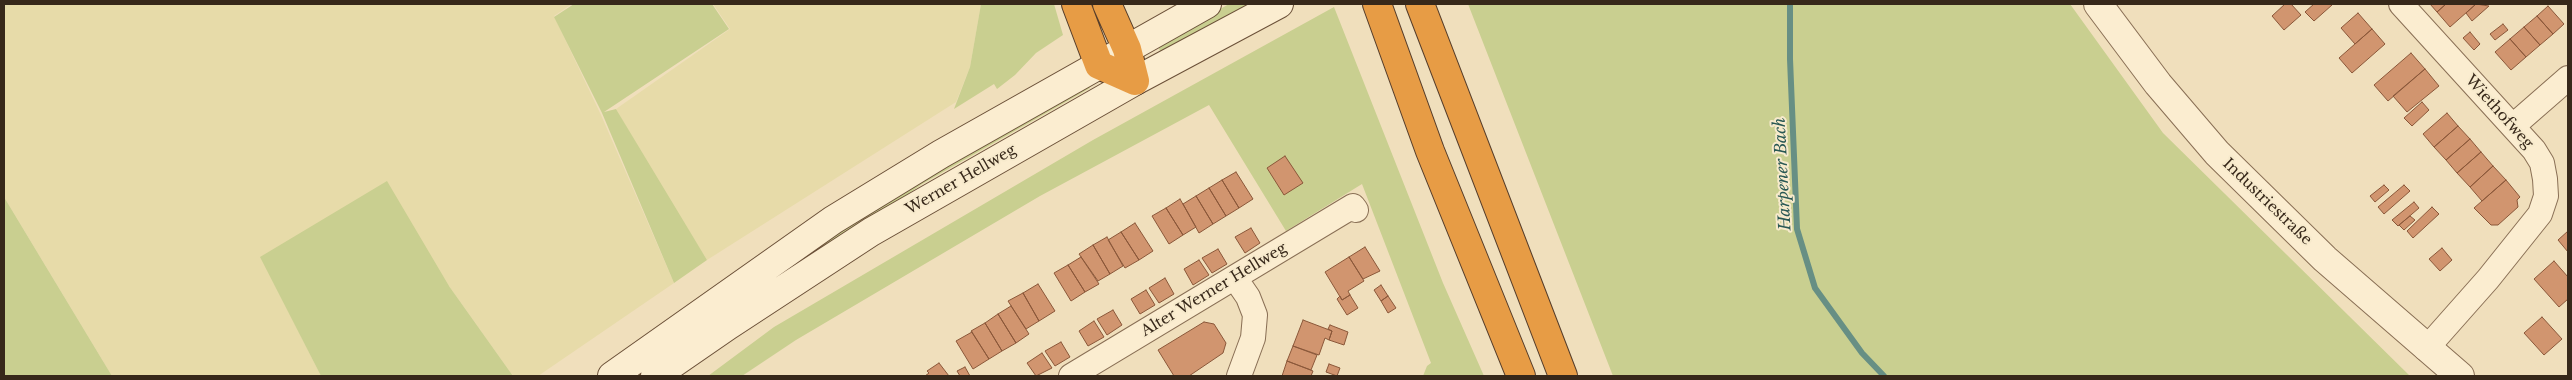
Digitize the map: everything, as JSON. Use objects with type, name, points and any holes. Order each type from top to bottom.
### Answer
[{"type":"highway","points":[[1076,4],[1099,65],[1135,81]]},
{"type":"highway","points":[[1106,4],[1127,49],[1135,81]]},
{"type":"highway","points":[[1377,4],[1430,151],[1521,376]]},
{"type":"highway","points":[[1420,4],[1563,376]]},
{"type":"main road","name":"Werner Hellweg","points":[[612,376],[833,220],[941,154],[1207,4]]},
{"type":"main road","name":"Werner Hellweg","points":[[655,376],[871,232],[1135,81],[1280,4]]},
{"type":"main road","name":"Industriestraße","points":[[2098,4],[2158,84],[2217,154],[2325,259],[2426,349],[2460,376]]},
{"type":"street","name":"Wiethofweg","points":[[2401,4],[2534,150],[2542,163],[2546,196],[2540,214],[2488,279],[2426,349]]},
{"type":"street","points":[[2513,126],[2568,78]]},
{"type":"street","name":"Alter Werner Hellweg","points":[[1071,376],[1353,206],[1356,210]]},
{"type":"street","points":[[1236,278],[1248,297],[1255,315],[1253,338],[1239,376]]},
{"type":"shaded area","points":[[4,4],[572,4],[554,16],[601,115],[674,283],[538,376],[513,376],[449,286],[261,257],[321,376],[112,376],[4,197]]},
{"type":"shaded area","points":[[713,4],[981,4],[970,67],[956,102],[707,260],[659,185],[616,109],[730,29]]},
{"type":"green space","points":[[574,4],[712,4],[729,29],[604,112],[616,109],[707,260],[674,283],[602,113],[554,17]]},
{"type":"green space","points":[[981,4],[1054,4],[1063,35],[1036,53],[1015,75],[997,89],[994,84],[954,109],[970,67]]},
{"type":"green space","points":[[1229,4],[1258,4],[1163,53],[1160,51],[1158,46],[1162,42]]},
{"type":"green space","points":[[1468,4],[2070,4],[2163,133],[2410,376],[1613,376]]},
{"type":"green space","points":[[1334,7],[1443,283],[1484,376],[1423,376],[1427,366],[1431,363],[1362,184],[1286,231],[1209,105],[1040,196],[796,340],[742,376],[708,376],[774,327],[1093,140]]},
{"type":"green space","points":[[1088,84],[1090,88],[922,184],[844,240],[645,376],[628,376],[838,229]]},
{"type":"green space","points":[[387,181],[449,286],[513,376],[321,376],[260,257]]},
{"type":"green space","points":[[4,197],[48,270],[112,376],[4,376]]},
{"type":"building","points":[[2285,4],[2291,4],[2301,15],[2284,30],[2272,16]]},
{"type":"building","points":[[2314,4],[2332,5],[2314,21],[2305,12]]},
{"type":"building","points":[[2430,4],[2446,4],[2437,12]]},
{"type":"building","points":[[2446,4],[2476,4],[2450,27],[2437,12]]},
{"type":"building","points":[[2476,4],[2489,6],[2472,21],[2466,13]]},
{"type":"building","points":[[2548,6],[2564,24],[2553,34],[2537,16]]},
{"type":"building","points":[[2358,13],[2372,29],[2355,44],[2341,28]]},
{"type":"building","points":[[2537,16],[2553,34],[2540,45],[2524,27]]},
{"type":"building","points":[[2503,24],[2508,30],[2495,40],[2490,34]]},
{"type":"building","points":[[2524,27],[2540,45],[2526,57],[2510,39]]},
{"type":"building","points":[[2372,29],[2385,44],[2352,73],[2339,58]]},
{"type":"building","points":[[2470,32],[2480,44],[2474,50],[2463,38]]},
{"type":"building","points":[[2510,39],[2526,57],[2511,70],[2495,52]]},
{"type":"building","points":[[2411,53],[2425,69],[2388,101],[2374,85]]},
{"type":"building","points":[[2425,69],[2439,86],[2407,112],[2393,96]]},
{"type":"building","points":[[2422,102],[2429,110],[2412,126],[2404,118]]},
{"type":"building","points":[[2447,113],[2458,126],[2434,147],[2423,134]]},
{"type":"building","points":[[2458,126],[2470,139],[2446,160],[2434,147]]},
{"type":"building","points":[[2470,139],[2481,152],[2457,173],[2446,160]]},
{"type":"building","points":[[2481,152],[2493,166],[2470,187],[2457,173]]},
{"type":"building","points":[[1285,156],[1303,183],[1284,195],[1267,168]]},
{"type":"building","points":[[2493,166],[2506,180],[2482,201],[2470,187]]},
{"type":"building","points":[[1236,172],[1253,199],[1239,208],[1222,180]]},
{"type":"building","points":[[1222,180],[1239,208],[1226,216],[1209,188]]},
{"type":"building","points":[[2506,180],[2520,197],[2517,200],[2518,207],[2498,225],[2491,225],[2474,208]]},
{"type":"building","points":[[2384,185],[2389,190],[2375,202],[2370,196]]},
{"type":"building","points":[[2404,185],[2410,191],[2384,214],[2378,207]]},
{"type":"building","points":[[1209,188],[1226,216],[1213,224],[1196,196]]},
{"type":"building","points":[[1196,196],[1213,224],[1199,233],[1183,204]]},
{"type":"building","points":[[1180,199],[1196,227],[1183,235],[1166,208]]},
{"type":"building","points":[[2414,202],[2419,208],[2398,226],[2392,220]]},
{"type":"building","points":[[2432,207],[2439,214],[2413,238],[2407,231]]},
{"type":"building","points":[[1166,208],[1183,235],[1169,244],[1152,216]]},
{"type":"building","points":[[2410,216],[2415,220],[2404,230],[2399,225]]},
{"type":"building","points":[[1135,223],[1153,251],[1139,260],[1121,232]]},
{"type":"building","points":[[1251,228],[1260,243],[1245,253],[1235,237]]},
{"type":"building","points":[[2568,231],[2568,252],[2558,240]]},
{"type":"building","points":[[1121,232],[1139,260],[1125,268],[1108,240]]},
{"type":"building","points":[[1107,237],[1123,266],[1110,274],[1093,245]]},
{"type":"building","points":[[1093,245],[1110,274],[1098,281],[1079,254]]},
{"type":"building","points":[[1365,247],[1380,271],[1363,279],[1349,257]]},
{"type":"building","points":[[2442,248],[2452,260],[2440,271],[2429,259]]},
{"type":"building","points":[[1218,249],[1227,264],[1212,273],[1202,258]]},
{"type":"building","points":[[1081,257],[1099,284],[1085,292],[1068,265]]},
{"type":"building","points":[[1349,257],[1364,281],[1348,291],[1350,295],[1342,300],[1325,272]]},
{"type":"building","points":[[1199,260],[1209,275],[1193,285],[1184,269]]},
{"type":"building","points":[[2554,261],[2568,277],[2568,299],[2559,307],[2534,279]]},
{"type":"building","points":[[1068,265],[1085,292],[1071,301],[1054,273]]},
{"type":"building","points":[[1165,278],[1174,294],[1159,303],[1149,288]]},
{"type":"building","points":[[1038,284],[1055,311],[1039,321],[1023,293]]},
{"type":"building","points":[[1381,285],[1388,296],[1381,301],[1374,290]]},
{"type":"building","points":[[1146,290],[1155,305],[1140,314],[1131,299]]},
{"type":"building","points":[[1023,293],[1039,321],[1026,329],[1008,301]]},
{"type":"building","points":[[1350,295],[1358,308],[1347,315],[1337,299],[1340,296],[1342,300]]},
{"type":"building","points":[[1388,296],[1396,308],[1388,313],[1381,301]]},
{"type":"building","points":[[1011,306],[1029,334],[1016,343],[998,314]]},
{"type":"building","points":[[1113,310],[1122,325],[1107,335],[1097,319]]},
{"type":"building","points":[[998,314],[1016,343],[1002,351],[985,323]]},
{"type":"building","points":[[2542,317],[2562,339],[2544,355],[2524,333]]},
{"type":"building","points":[[1303,320],[1332,331],[1329,340],[1325,338],[1319,355],[1293,346]]},
{"type":"building","points":[[1094,321],[1104,337],[1088,346],[1079,331]]},
{"type":"building","points":[[1204,322],[1214,324],[1226,343],[1223,353],[1189,376],[1174,376],[1158,350]]},
{"type":"building","points":[[985,323],[1002,351],[989,359],[971,331]]},
{"type":"building","points":[[1330,325],[1348,332],[1344,345],[1329,340],[1332,331],[1328,329]]},
{"type":"building","points":[[972,332],[989,359],[973,369],[956,341]]},
{"type":"building","points":[[1061,342],[1070,357],[1055,366],[1045,351]]},
{"type":"building","points":[[1293,346],[1317,355],[1311,370],[1287,361]]},
{"type":"building","points":[[1042,353],[1052,368],[1036,376],[1027,363]]},
{"type":"building","points":[[1287,361],[1313,371],[1311,376],[1282,376]]},
{"type":"building","points":[[939,363],[949,376],[925,376],[929,373],[927,371]]},
{"type":"building","points":[[1329,364],[1340,368],[1337,376],[1326,372]]},
{"type":"building","points":[[965,367],[970,376],[960,376],[957,371]]},
{"type":"waterway","name":"Harpener Bach","points":[[1790,4],[1790,59],[1797,229],[1815,288],[1862,353],[1884,376]]}]
